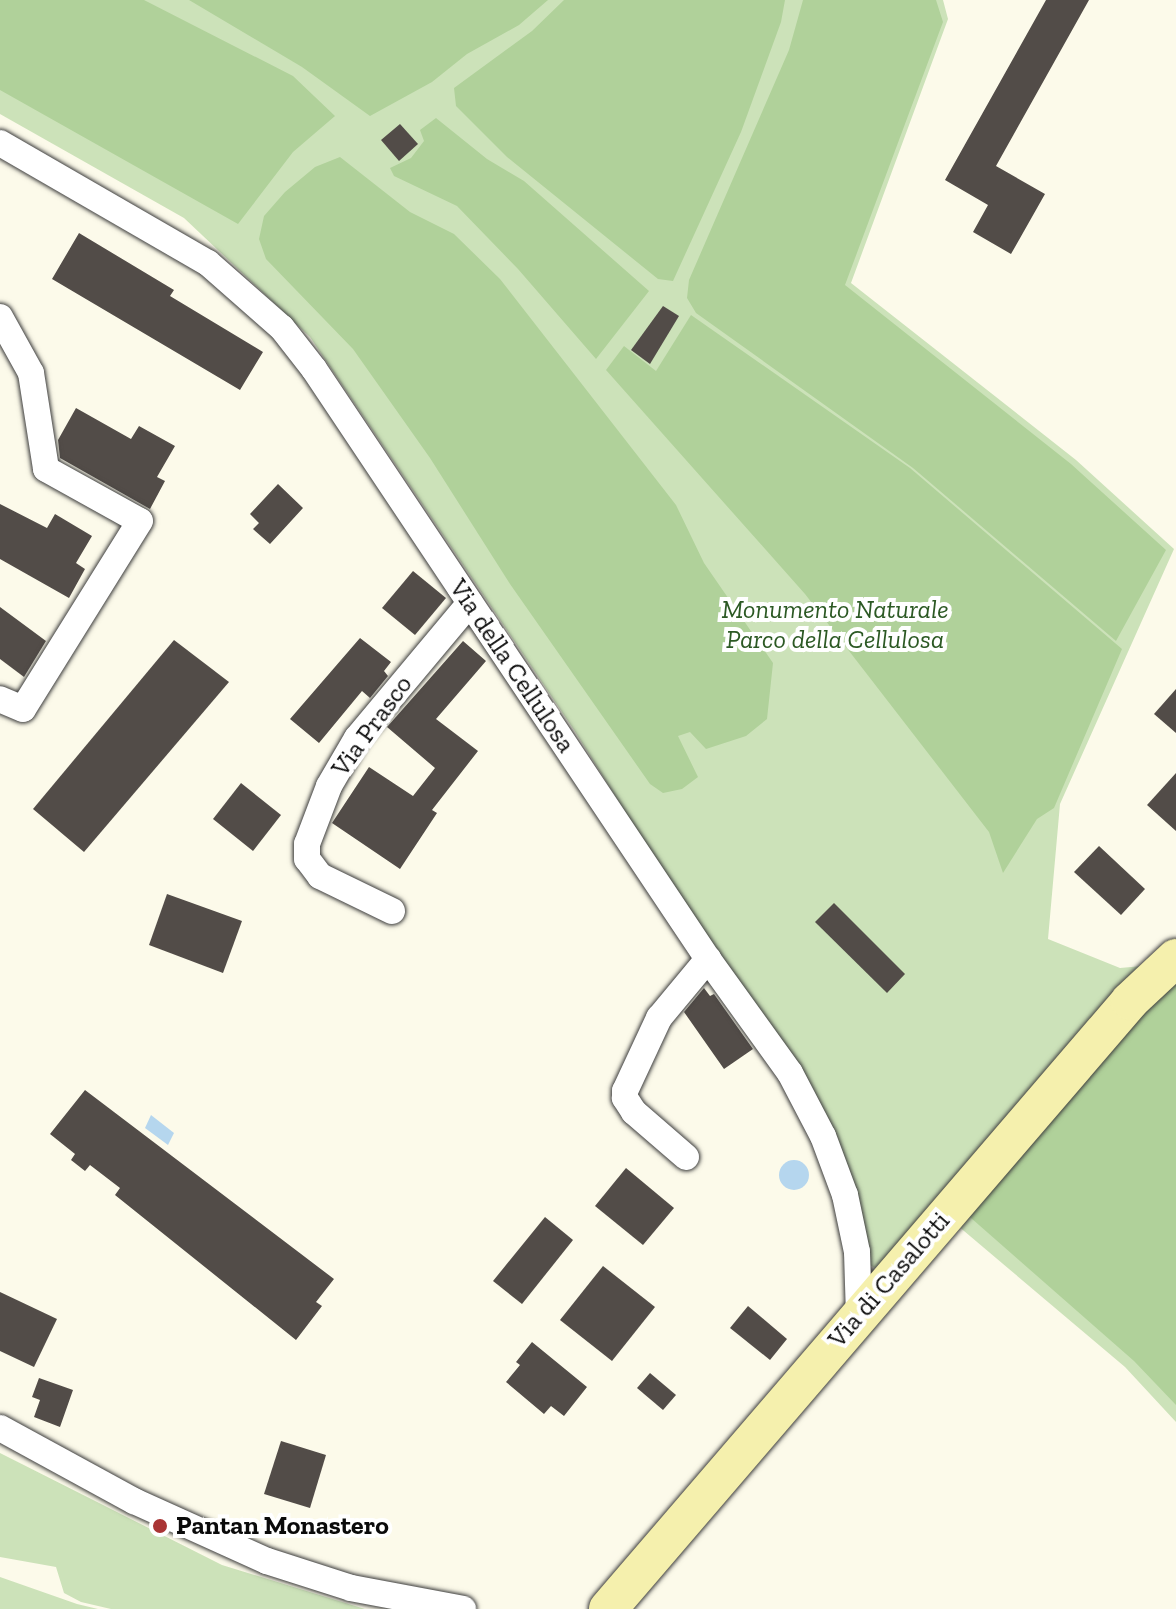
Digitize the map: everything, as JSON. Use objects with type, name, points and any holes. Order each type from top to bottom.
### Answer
[{"type":"street","name":"Via della Cellulosa","points":[[0,143],[190,250],[233,283],[282,328],[314,369],[708,959],[766,1036],[828,1146],[845,1195],[857,1252],[859,1314]]},
{"type":"street","points":[[0,317],[31,373],[46,469],[140,521],[23,709],[0,699]]},
{"type":"street","name":"Via Prasco","points":[[392,911],[320,876],[307,859],[307,844],[329,786],[357,738],[470,603]]},
{"type":"street","name":"Via di Casalotti","points":[[608,1609],[1130,1001],[1176,958]]},
{"type":"street","points":[[686,1157],[634,1112],[625,1098],[625,1091],[659,1018],[708,959]]},
{"type":"street","points":[[0,1428],[166,1517],[278,1565],[351,1588],[463,1609]]},
{"type":"green space","name":"Monumento Naturale Parco della Cellulosa","points":[[0,0],[943,0],[948,19],[851,283],[1076,460],[1174,549],[1060,804],[1048,939],[1120,968],[1176,963],[1176,1422],[1125,1367],[938,1209],[881,1272],[867,1263],[858,1211],[664,874],[574,730],[310,337],[184,218],[0,114]]},
{"type":"green space","points":[[0,0],[144,0],[293,76],[335,116],[293,152],[238,224],[0,90]]},
{"type":"green space","points":[[189,0],[548,0],[519,25],[467,54],[432,82],[370,116],[302,67]]},
{"type":"green space","points":[[564,0],[785,0],[781,22],[741,132],[673,281],[658,279],[507,157],[456,106],[454,88],[532,31]]},
{"type":"green space","points":[[803,0],[936,0],[943,22],[845,285],[1071,464],[1166,550],[1116,641],[913,468],[696,313],[687,298],[689,280],[789,50]]},
{"type":"green space","points":[[436,118],[487,159],[524,181],[649,291],[596,359],[518,269],[457,206],[394,176],[390,168],[411,158],[424,141],[420,130]]},
{"type":"green space","points":[[340,157],[410,212],[454,234],[500,279],[676,505],[704,563],[773,663],[767,719],[746,736],[706,749],[690,732],[678,736],[698,777],[682,789],[663,793],[650,784],[510,584],[430,458],[353,349],[266,259],[259,239],[264,216],[285,192],[315,167]]},
{"type":"green space","points":[[691,315],[910,468],[1122,649],[1054,808],[1037,819],[1003,873],[989,832],[805,594],[606,370],[624,346],[656,371]]},
{"type":"green space","points":[[1176,975],[1176,1405],[1134,1361],[963,1211]]},
{"type":"green space","points":[[0,1453],[222,1565],[365,1609],[111,1609],[81,1602],[64,1593],[56,1567],[0,1557]]},
{"type":"green space","points":[[0,1577],[77,1604],[98,1609],[0,1609]]},
{"type":"water","points":[[151,1115],[174,1133],[168,1145],[145,1128]]},
{"type":"water","points":[[794,1160],[805,1164],[809,1175],[805,1186],[794,1190],[783,1186],[779,1175],[783,1164]]},
{"type":"building","points":[[1046,0],[1089,0],[996,166],[1045,194],[1011,254],[973,232],[988,205],[945,180]]},
{"type":"building","points":[[400,124],[418,144],[399,161],[381,140]]},
{"type":"building","points":[[79,233],[174,290],[170,296],[263,352],[240,390],[52,279]]},
{"type":"building","points":[[663,306],[679,316],[650,364],[631,350]]},
{"type":"building","points":[[76,408],[131,439],[139,426],[175,446],[157,477],[165,481],[150,509],[60,458],[58,440]]},
{"type":"building","points":[[278,484],[303,508],[270,544],[253,529],[259,523],[250,514]]},
{"type":"building","points":[[0,504],[47,528],[55,514],[92,536],[76,563],[85,569],[69,598],[0,559]]},
{"type":"building","points":[[413,571],[446,598],[415,635],[382,608]]},
{"type":"building","points":[[0,607],[46,641],[24,677],[0,659]]},
{"type":"building","points":[[360,638],[391,662],[384,671],[388,676],[370,698],[362,691],[319,743],[290,719]]},
{"type":"building","points":[[174,640],[229,682],[84,852],[33,809]]},
{"type":"building","points":[[463,641],[486,661],[436,719],[478,751],[432,810],[437,813],[400,869],[332,823],[369,767],[413,796],[435,768],[387,727]]},
{"type":"building","points":[[1176,689],[1176,733],[1154,714]]},
{"type":"building","points":[[1176,773],[1176,831],[1147,805]]},
{"type":"building","points":[[241,783],[281,815],[253,851],[213,819]]},
{"type":"building","points":[[1099,846],[1145,889],[1121,915],[1074,872]]},
{"type":"building","points":[[167,894],[242,921],[223,973],[149,945]]},
{"type":"building","points":[[834,903],[905,974],[887,993],[815,922]]},
{"type":"building","points":[[704,988],[710,996],[714,994],[753,1049],[724,1069],[684,1012]]},
{"type":"building","points":[[85,1090],[334,1279],[316,1302],[322,1306],[296,1340],[115,1195],[120,1188],[90,1165],[85,1171],[71,1160],[75,1154],[50,1134]]},
{"type":"building","points":[[626,1168],[674,1208],[643,1245],[595,1206]]},
{"type":"building","points":[[545,1217],[573,1240],[522,1304],[493,1281]]},
{"type":"building","points":[[603,1266],[655,1307],[612,1361],[560,1320]]},
{"type":"building","points":[[0,1292],[57,1319],[34,1367],[0,1351]]},
{"type":"building","points":[[748,1306],[787,1339],[770,1360],[730,1328]]},
{"type":"building","points":[[532,1342],[587,1387],[564,1416],[551,1406],[544,1414],[506,1382],[520,1365],[516,1362]]},
{"type":"building","points":[[650,1373],[676,1395],[663,1410],[637,1388]]},
{"type":"building","points":[[39,1378],[73,1390],[60,1427],[34,1417],[40,1400],[32,1397]]},
{"type":"building","points":[[281,1441],[326,1455],[310,1508],[264,1494]]},
{"type":"place","name":"Pantan Monastero","points":[[160,1526]]}]
